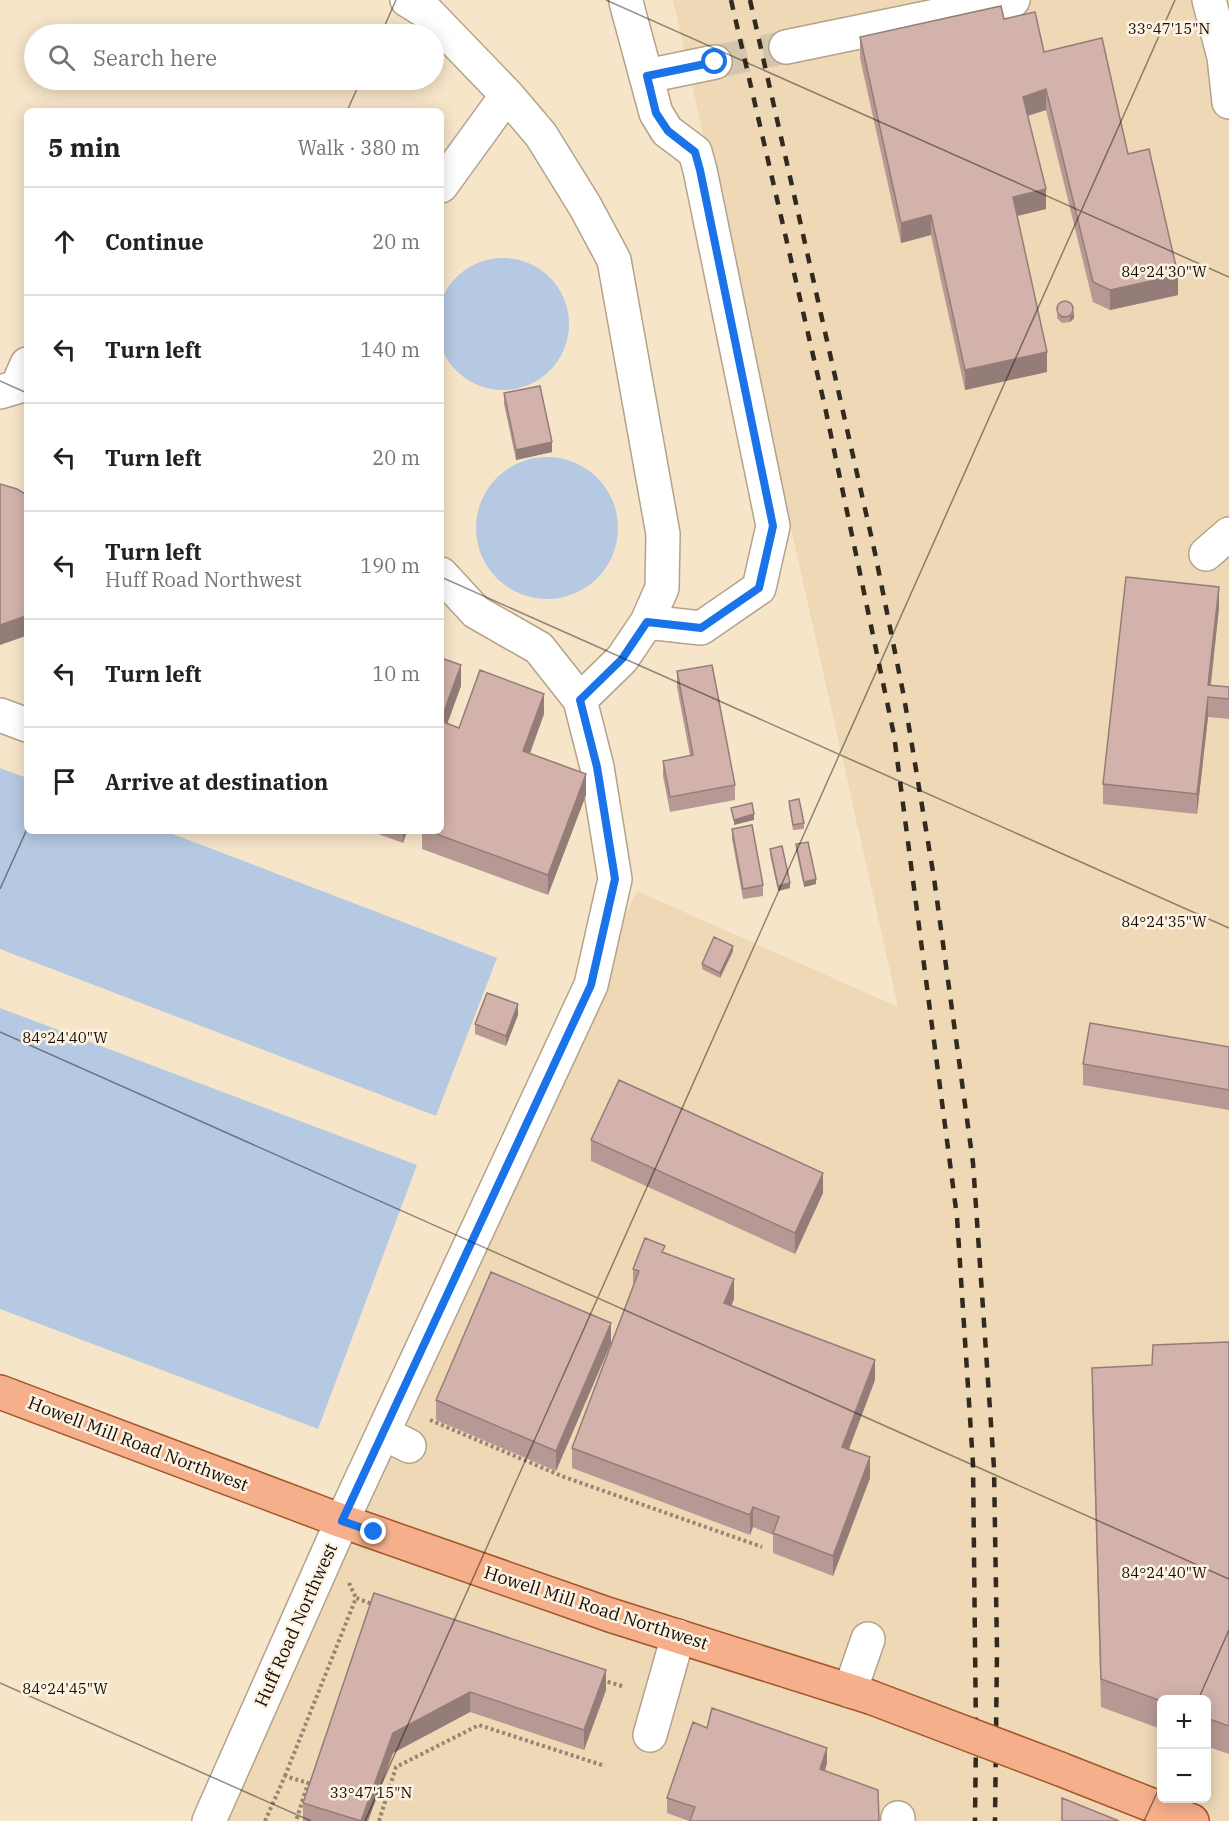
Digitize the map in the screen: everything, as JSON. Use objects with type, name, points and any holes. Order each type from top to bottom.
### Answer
[{"type":"main road","name":"Howell Mill Road Northwest","points":[[0,1392],[342,1521],[610,1615],[860,1694],[1192,1821]]},
{"type":"street","points":[[407,0],[428,13],[439,24]]},
{"type":"street","points":[[786,47],[1013,0]]},
{"type":"street","points":[[1209,0],[1224,57],[1229,102]]},
{"type":"street","points":[[626,2],[656,113],[668,131],[695,152],[773,526],[759,588],[701,628],[647,622]]},
{"type":"street","points":[[444,30],[507,95],[541,135],[585,206],[614,260],[663,534],[662,588],[647,622],[622,659],[580,700]]},
{"type":"street","points":[[647,76],[715,62]]},
{"type":"street","points":[[444,182],[507,95]]},
{"type":"street","points":[[0,392],[17,387],[24,371]]},
{"type":"street","name":"Huff Road Northwest","points":[[209,1821],[342,1521],[405,1432],[591,985],[615,879],[597,767],[580,700],[539,648],[476,612],[444,577]]},
{"type":"street","points":[[444,601],[476,612]]},
{"type":"street","points":[[0,715],[24,724]]},
{"type":"street","points":[[650,1735],[678,1636]]},
{"type":"street","points":[[860,1694],[868,1639]]},
{"type":"path","points":[[405,1432],[564,1477],[762,1547]]},
{"type":"path","points":[[265,1821],[356,1598],[350,1583]]},
{"type":"path","points":[[356,1598],[378,1606]]},
{"type":"path","points":[[591,1676],[625,1687]]},
{"type":"path","points":[[379,1821],[396,1767],[479,1725],[605,1766]]},
{"type":"path","points":[[285,1776],[308,1782],[296,1821]]},
{"type":"shaded area","points":[[673,0],[1229,0],[1229,1821],[210,1821],[351,1504],[637,891],[898,1007]]},
{"type":"water","points":[[490,259],[516,259],[540,269],[558,287],[568,311],[568,337],[558,361],[540,379],[528,385],[503,390],[478,385],[456,371],[444,353],[444,295],[456,277],[478,263]]},
{"type":"water","points":[[547,457],[574,462],[597,478],[613,501],[618,528],[613,555],[597,578],[574,594],[547,599],[520,594],[497,578],[481,555],[476,528],[481,501],[497,478],[520,462]]},
{"type":"water","points":[[0,768],[24,777],[24,834],[173,834],[497,958],[436,1116],[0,949]]},
{"type":"water","points":[[0,1008],[417,1165],[318,1429],[0,1309]]},
{"type":"building","points":[[1001,6],[1004,19],[1035,12],[1044,52],[1102,38],[1128,154],[1149,149],[1178,275],[1110,290],[1093,282],[1046,89],[1023,97],[1046,189],[1013,197],[1047,352],[965,370],[931,215],[901,223],[860,37]]},
{"type":"building","points":[[1062,301],[1068,301],[1073,309],[1071,315],[1062,317],[1057,312],[1057,306]]},
{"type":"building","points":[[540,386],[552,442],[516,450],[504,393]]},
{"type":"building","points":[[0,484],[24,493],[24,616],[0,625]]},
{"type":"building","points":[[1126,577],[1219,587],[1208,685],[1229,687],[1229,699],[1208,697],[1197,794],[1103,784]]},
{"type":"building","points":[[444,659],[461,665],[444,712]]},
{"type":"building","points":[[712,665],[735,785],[670,797],[663,761],[693,755],[677,671]]},
{"type":"building","points":[[480,670],[544,694],[523,751],[586,774],[548,875],[436,834],[444,834],[444,722],[459,728]]},
{"type":"building","points":[[799,799],[804,823],[793,825],[789,801]]},
{"type":"building","points":[[752,803],[754,814],[734,820],[731,808]]},
{"type":"building","points":[[752,825],[763,885],[743,889],[732,829]]},
{"type":"building","points":[[808,842],[816,879],[804,882],[796,844]]},
{"type":"building","points":[[782,846],[790,883],[778,886],[770,849]]},
{"type":"building","points":[[714,937],[733,946],[720,973],[702,964]]},
{"type":"building","points":[[487,993],[518,1004],[506,1036],[475,1024]]},
{"type":"building","points":[[1090,1023],[1229,1047],[1229,1090],[1083,1064]]},
{"type":"building","points":[[619,1080],[823,1173],[795,1233],[591,1140]]},
{"type":"building","points":[[645,1238],[665,1246],[662,1252],[734,1279],[724,1303],[875,1360],[842,1447],[870,1457],[833,1556],[773,1533],[779,1517],[753,1507],[750,1515],[572,1448],[639,1271],[633,1269]]},
{"type":"building","points":[[491,1272],[611,1323],[556,1451],[436,1400]]},
{"type":"building","points":[[1229,1342],[1229,1726],[1211,1720],[1211,1695],[1157,1695],[1157,1700],[1101,1679],[1092,1368],[1152,1365],[1153,1345]]},
{"type":"building","points":[[374,1593],[606,1670],[584,1730],[470,1692],[393,1733],[361,1821],[303,1803]]},
{"type":"building","points":[[712,1708],[827,1748],[820,1769],[878,1790],[879,1821],[690,1821],[695,1807],[667,1798],[693,1722],[707,1728]]},
{"type":"building","points":[[1062,1798],[1119,1821],[1062,1821]]},
{"type":"tunnel","points":[[715,62],[786,47]]},
{"type":"railway","points":[[731,0],[825,407],[894,735],[957,1217],[973,1464],[975,1821]]},
{"type":"railway","points":[[750,0],[875,553],[904,697],[934,878],[973,1163],[994,1468],[997,1650],[995,1821]]},
{"type":"route","points":[[374,1532],[342,1521],[591,985],[615,879],[597,767],[580,700],[622,659],[647,622],[701,628],[759,588],[773,526],[700,170],[695,152],[668,131],[656,113],[647,76],[715,62]]}]
